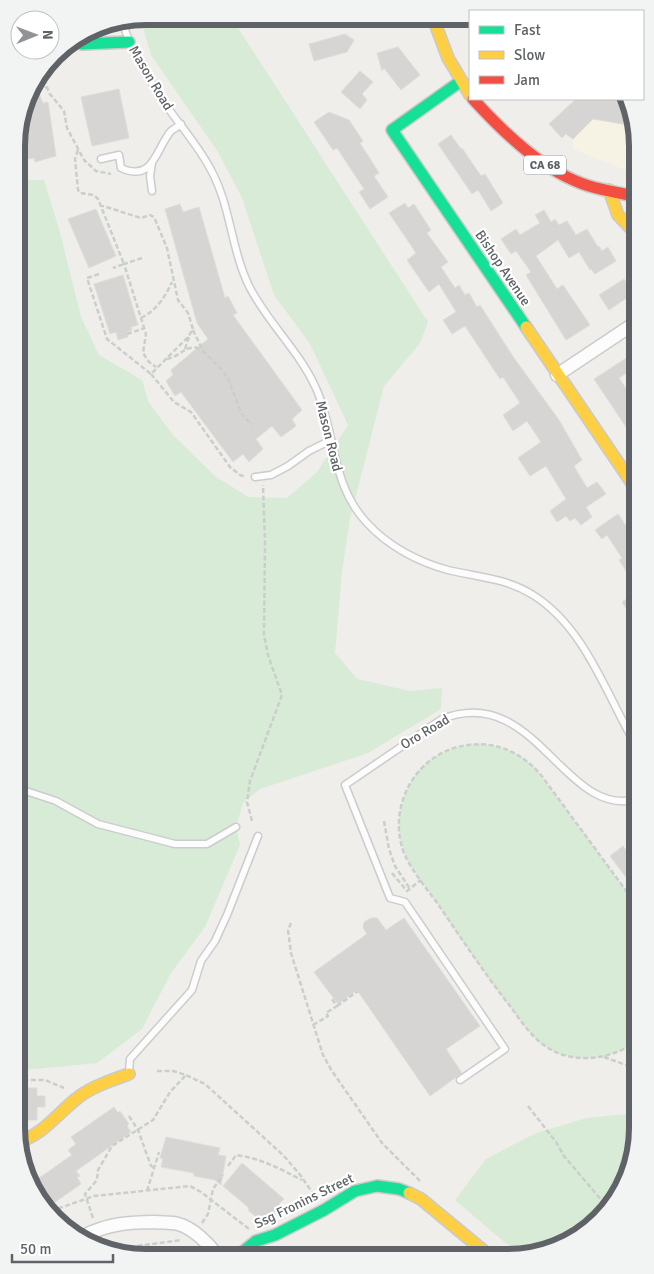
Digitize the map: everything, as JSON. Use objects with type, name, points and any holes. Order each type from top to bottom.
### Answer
[{"type":"street","points":[[436,25],[448,58],[469,93]]},
{"type":"street","points":[[81,44],[129,42]]},
{"type":"street","name":"Bishop Avenue","points":[[461,81],[392,130],[629,479]]},
{"type":"street","name":"CA 68","points":[[473,100],[498,127],[551,169],[588,186],[629,195]]},
{"type":"street","points":[[608,190],[618,215],[629,227]]},
{"type":"street","points":[[557,375],[629,327]]},
{"type":"street","points":[[26,1140],[47,1128],[75,1100],[106,1082],[129,1074]]},
{"type":"street","name":"Ssg Fronins Street","points":[[246,1249],[256,1241],[275,1235],[324,1210],[355,1191],[377,1186],[399,1188],[421,1199],[481,1249]]},
{"type":"street","points":[[88,1234],[117,1224],[144,1222],[178,1224],[194,1233],[212,1249]]},
{"type":"lane","name":"Mason Road","points":[[125,27],[129,42],[152,84],[202,154],[219,186],[226,203],[241,267],[249,286],[260,305],[305,368],[314,386],[323,408],[340,479],[357,511],[379,535],[408,555],[446,569],[494,578],[516,586],[546,604],[564,621],[580,642],[629,732]]},
{"type":"lane","points":[[152,191],[150,176],[152,163],[167,136],[181,124]]},
{"type":"lane","points":[[101,159],[118,155],[122,168],[134,172],[141,171],[152,163]]},
{"type":"lane","points":[[255,477],[271,475],[309,451],[331,440]]},
{"type":"lane","name":"Oro Road","points":[[460,1080],[505,1049],[405,902],[390,898],[345,785],[442,719],[471,711],[493,715],[521,729],[595,794],[617,802],[629,800]]},
{"type":"lane","points":[[25,791],[56,801],[98,824],[175,844],[207,844],[236,826]]},
{"type":"lane","points":[[129,1074],[130,1059],[192,990],[201,962],[215,941],[227,915],[258,836]]},
{"type":"path","points":[[44,80],[49,93],[64,111],[67,128],[84,160],[96,171],[110,174]]},
{"type":"path","points":[[38,91],[46,87]]},
{"type":"path","points":[[78,150],[75,159],[78,190],[80,193],[94,195],[98,199],[124,264],[146,334],[143,353],[156,368]]},
{"type":"path","points":[[100,205],[141,218],[150,215],[154,217],[167,248],[178,300],[188,313],[193,330],[202,349],[224,372],[241,413],[252,425]]},
{"type":"path","points":[[113,268],[142,258]]},
{"type":"path","points":[[98,274],[87,278],[104,333],[111,343],[151,374],[174,402],[191,412],[230,466],[247,477],[247,468]]},
{"type":"path","points":[[141,318],[147,316],[161,302],[173,281]]},
{"type":"path","points":[[127,334],[144,328]]},
{"type":"path","points":[[151,374],[193,330]]},
{"type":"path","points":[[184,350],[190,334]]},
{"type":"path","points":[[166,359],[173,358],[194,346],[202,349]]},
{"type":"path","points":[[252,821],[247,802],[250,780],[282,695],[268,655],[264,635],[265,542],[263,484]]},
{"type":"path","points":[[629,895],[533,765],[511,751],[488,744],[465,745],[433,757],[417,773],[405,791],[400,811],[400,835],[404,854],[491,982],[534,1038],[550,1049],[568,1056],[584,1058],[616,1054],[629,1046]]},
{"type":"path","points":[[384,821],[389,850],[410,889]]},
{"type":"path","points":[[390,870],[407,891],[421,880]]},
{"type":"path","points":[[291,923],[288,930],[291,953],[323,1055],[382,1143],[424,1185],[425,1191],[421,1199]]},
{"type":"path","points":[[313,1025],[328,1016],[326,1013],[358,991]]},
{"type":"path","points":[[333,998],[337,1006]]},
{"type":"path","points":[[603,1057],[629,1066]]},
{"type":"path","points":[[157,1071],[173,1071],[205,1084],[284,1156],[301,1176],[324,1210]]},
{"type":"path","points":[[90,1207],[85,1194],[97,1180],[98,1170],[112,1146],[153,1120],[170,1092],[186,1075]]},
{"type":"path","points":[[25,1080],[45,1080],[58,1085],[69,1092],[75,1100]]},
{"type":"path","points":[[528,1106],[556,1142],[564,1156],[604,1203]]},
{"type":"path","points":[[130,1116],[138,1130],[148,1161],[155,1168]]},
{"type":"path","points":[[147,1191],[159,1152]]},
{"type":"path","points":[[228,1166],[236,1155],[253,1158],[268,1162],[304,1181]]},
{"type":"path","points":[[204,1220],[208,1214],[210,1198],[215,1184],[223,1175]]},
{"type":"path","points":[[56,1209],[94,1196],[190,1186],[210,1198],[242,1223],[251,1232],[256,1241]]},
{"type":"path","points":[[130,1246],[189,1239],[194,1233]]},
{"type":"shaded area","points":[[575,100],[620,100],[627,122],[629,138],[629,171],[573,149],[573,139],[549,124]]},
{"type":"green space","points":[[142,25],[236,25],[428,322],[420,343],[384,386],[350,519],[342,572],[335,653],[357,679],[410,691],[442,688],[441,709],[368,753],[260,789],[243,803],[236,827],[240,845],[205,927],[171,973],[142,1029],[97,1063],[25,1070],[25,180],[44,180],[60,232],[81,317],[99,355],[142,380],[148,401],[172,434],[215,476],[248,497],[287,498],[317,472],[348,425],[310,344],[274,295],[242,198],[218,152],[151,55]]},
{"type":"green space","points":[[477,744],[492,746],[520,756],[533,765],[629,895],[629,1046],[627,1047],[606,1056],[582,1058],[570,1057],[559,1053],[538,1041],[526,1028],[470,952],[408,860],[402,845],[399,826],[401,806],[408,788],[426,764],[449,750]]},
{"type":"green space","points":[[629,1114],[629,1136],[625,1159],[613,1189],[594,1214],[575,1229],[547,1243],[512,1249],[455,1200],[486,1159],[536,1133],[587,1118]]},
{"type":"building","points":[[345,34],[354,40],[347,52],[314,61],[309,44]]},
{"type":"building","points":[[398,47],[420,75],[401,90],[384,68],[382,71],[377,53]]},
{"type":"building","points":[[360,71],[373,82],[362,94],[367,100],[360,109],[341,92]]},
{"type":"building","points":[[119,89],[129,138],[92,146],[81,97]]},
{"type":"building","points":[[38,91],[43,103],[48,102],[56,156],[35,162],[34,158],[28,159],[25,143],[26,130],[31,107]]},
{"type":"building","points":[[575,100],[620,100],[627,125],[593,119],[573,139],[566,134],[562,138],[549,124]]},
{"type":"building","points":[[329,112],[349,120],[363,141],[360,143],[379,173],[374,176],[388,197],[370,209],[359,192],[364,189],[337,148],[333,150],[314,122]]},
{"type":"building","points":[[451,135],[481,176],[485,174],[503,203],[491,211],[478,190],[472,194],[438,144]]},
{"type":"building","points":[[405,203],[408,208],[414,204],[431,230],[427,233],[448,262],[441,267],[455,288],[459,285],[465,295],[469,293],[477,307],[480,305],[514,358],[559,420],[582,460],[574,466],[587,488],[597,482],[606,494],[586,507],[592,517],[581,525],[575,518],[570,521],[566,516],[557,522],[550,511],[566,499],[546,466],[530,476],[518,458],[541,442],[527,421],[513,431],[503,415],[520,403],[503,377],[500,379],[465,326],[452,334],[443,320],[456,312],[439,284],[429,292],[407,260],[416,253],[389,213]]},
{"type":"building","points":[[180,204],[183,212],[199,207],[225,298],[228,296],[237,313],[233,315],[302,410],[292,419],[296,426],[281,437],[272,426],[256,439],[263,449],[249,462],[243,454],[233,462],[181,392],[175,396],[166,381],[173,375],[171,370],[208,339],[197,323],[165,209]]},
{"type":"building","points":[[96,209],[116,256],[89,268],[68,219]]},
{"type":"building","points":[[544,210],[551,222],[555,219],[559,225],[567,221],[576,235],[587,229],[598,247],[602,251],[608,247],[616,261],[595,274],[590,270],[579,252],[569,258],[558,240],[536,256],[557,289],[563,285],[590,325],[566,340],[526,275],[531,272],[516,251],[511,254],[501,239],[516,229],[520,235],[540,223],[535,215]]},
{"type":"building","points":[[123,275],[138,325],[131,327],[132,330],[127,332],[128,337],[118,340],[116,332],[110,334],[94,284]]},
{"type":"building","points":[[624,279],[629,286],[629,296],[609,310],[599,295]]},
{"type":"building","points":[[628,357],[629,358],[629,371],[619,378],[629,393],[629,432],[594,379]]},
{"type":"building","points":[[618,514],[629,530],[629,576],[619,560],[622,558],[607,535],[602,539],[595,530]]},
{"type":"building","points":[[629,598],[629,613],[622,602]]},
{"type":"building","points":[[623,846],[629,854],[629,879],[628,880],[610,856]]},
{"type":"building","points":[[371,918],[377,918],[386,930],[404,918],[480,1026],[446,1049],[462,1073],[430,1096],[357,990],[338,1004],[314,972],[367,934],[363,928],[364,922]]},
{"type":"building","points":[[25,1088],[37,1088],[37,1096],[45,1096],[45,1107],[37,1107],[37,1120],[25,1120]]},
{"type":"building","points":[[114,1107],[118,1113],[120,1111],[129,1124],[127,1126],[131,1132],[76,1171],[80,1176],[77,1177],[81,1184],[52,1204],[36,1180],[72,1155],[68,1150],[76,1144],[71,1137]]},
{"type":"building","points":[[166,1137],[220,1148],[218,1155],[226,1156],[221,1185],[215,1180],[194,1176],[194,1173],[161,1167],[163,1159],[160,1158]]},
{"type":"building","points":[[242,1163],[284,1199],[279,1204],[282,1206],[275,1215],[273,1214],[263,1223],[248,1210],[249,1208],[223,1186]]},
{"type":"traffic: fast","points":[[81,44],[129,42]]},
{"type":"traffic: fast","points":[[461,81],[392,130],[526,327]]},
{"type":"traffic: fast","points":[[246,1249],[256,1241],[275,1235],[324,1210],[355,1191],[377,1186],[399,1189],[409,1193]]},
{"type":"traffic: slow","points":[[436,25],[448,58],[469,93]]},
{"type":"traffic: slow","points":[[609,190],[618,215],[629,227]]},
{"type":"traffic: slow","points":[[526,327],[629,479]]},
{"type":"traffic: slow","points":[[25,1139],[44,1128],[85,1092],[129,1074]]},
{"type":"traffic: slow","points":[[409,1193],[421,1199],[481,1249]]},
{"type":"traffic: jam","points":[[474,100],[511,138],[556,171],[572,180],[589,186],[629,195]]}]
